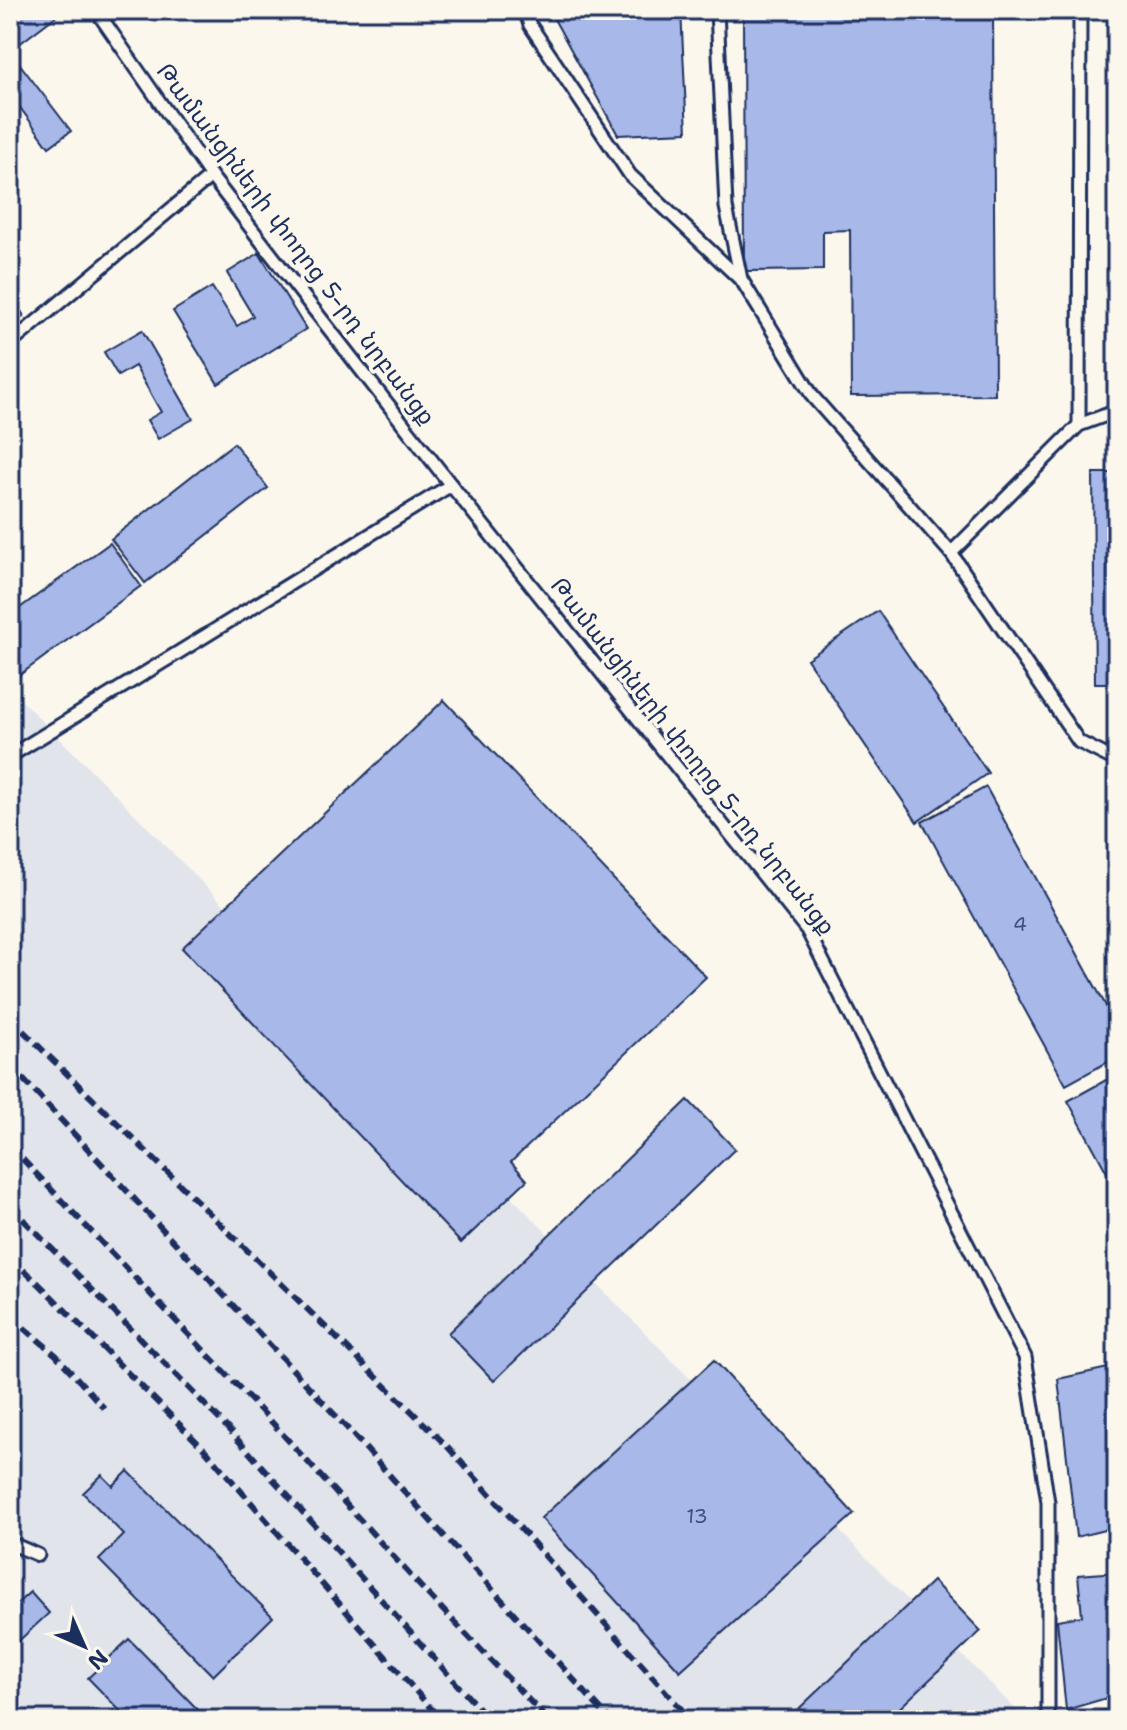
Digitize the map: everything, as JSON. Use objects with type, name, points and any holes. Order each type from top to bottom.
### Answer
[{"type":"lane","name":"Թամանցիների փողոց 5-րդ նրբանցք","points":[[96,10],[211,176],[451,485],[807,930],[1025,1357],[1048,1502],[1048,1720]]},
{"type":"lane","points":[[525,10],[530,25],[630,175],[741,279],[813,397],[951,553],[1079,742],[1117,761]]},
{"type":"lane","points":[[717,10],[726,207],[741,279]]},
{"type":"lane","points":[[1079,425],[1080,10]]},
{"type":"lane","points":[[10,344],[211,176]]},
{"type":"lane","points":[[951,553],[1079,425],[1117,411]]},
{"type":"lane","points":[[10,756],[451,485]]},
{"type":"lane","points":[[10,1543],[38,1555]]},
{"type":"shaded area","points":[[10,689],[104,783],[1026,1720],[10,1720]]},
{"type":"building","points":[[10,10],[64,10],[10,51]]},
{"type":"building","points":[[164,10],[243,10],[243,16],[164,16]]},
{"type":"building","points":[[554,10],[681,10],[687,132],[618,135],[554,19]]},
{"type":"building","points":[[743,10],[993,10],[995,395],[851,396],[850,230],[823,231],[823,270],[744,271]]},
{"type":"building","points":[[19,63],[71,131],[49,147],[10,94],[10,69]]},
{"type":"building","points":[[259,253],[306,329],[218,384],[173,311],[212,287],[237,326],[253,316],[227,273]]},
{"type":"building","points":[[10,294],[24,316],[10,325]]},
{"type":"building","points":[[142,330],[193,419],[158,439],[147,420],[161,412],[135,366],[118,376],[104,352]]},
{"type":"building","points":[[234,443],[268,488],[145,583],[111,539]]},
{"type":"building","points":[[1093,473],[1117,473],[1117,683],[1095,683]]},
{"type":"building","points":[[110,543],[141,586],[10,682],[10,615]]},
{"type":"building","points":[[878,611],[988,773],[917,822],[807,659]]},
{"type":"building","points":[[444,700],[706,977],[511,1162],[527,1180],[461,1243],[182,948]]},
{"type":"building","points":[[986,787],[1117,1026],[1117,1057],[1066,1085],[922,822]]},
{"type":"building","points":[[1117,1074],[1117,1191],[1068,1101]]},
{"type":"building","points":[[688,1100],[735,1149],[494,1381],[448,1333]]},
{"type":"building","points":[[714,1360],[854,1514],[680,1671],[541,1518]]},
{"type":"building","points":[[1117,1366],[1117,1527],[1076,1537],[1058,1379]]},
{"type":"building","points":[[128,1471],[273,1617],[213,1676],[99,1560],[124,1535],[83,1493],[102,1475],[113,1486]]},
{"type":"building","points":[[1117,1572],[1117,1695],[1066,1710],[1057,1620],[1082,1616],[1078,1575]]},
{"type":"building","points":[[933,1581],[981,1631],[887,1720],[787,1720]]},
{"type":"building","points":[[30,1592],[49,1613],[10,1649],[10,1610]]},
{"type":"building","points":[[129,1639],[208,1720],[129,1720],[88,1678]]},
{"type":"building","points":[[1117,1707],[1117,1720],[1084,1720],[1083,1717]]},
{"type":"railway","points":[[10,1018],[447,1446],[691,1720]]},
{"type":"railway","points":[[10,1065],[347,1428],[610,1720]]},
{"type":"railway","points":[[10,1146],[548,1720]]},
{"type":"railway","points":[[10,1206],[221,1421],[489,1720]]},
{"type":"railway","points":[[10,1258],[207,1452],[441,1720]]},
{"type":"railway","points":[[10,1316],[56,1355],[104,1408]]}]
